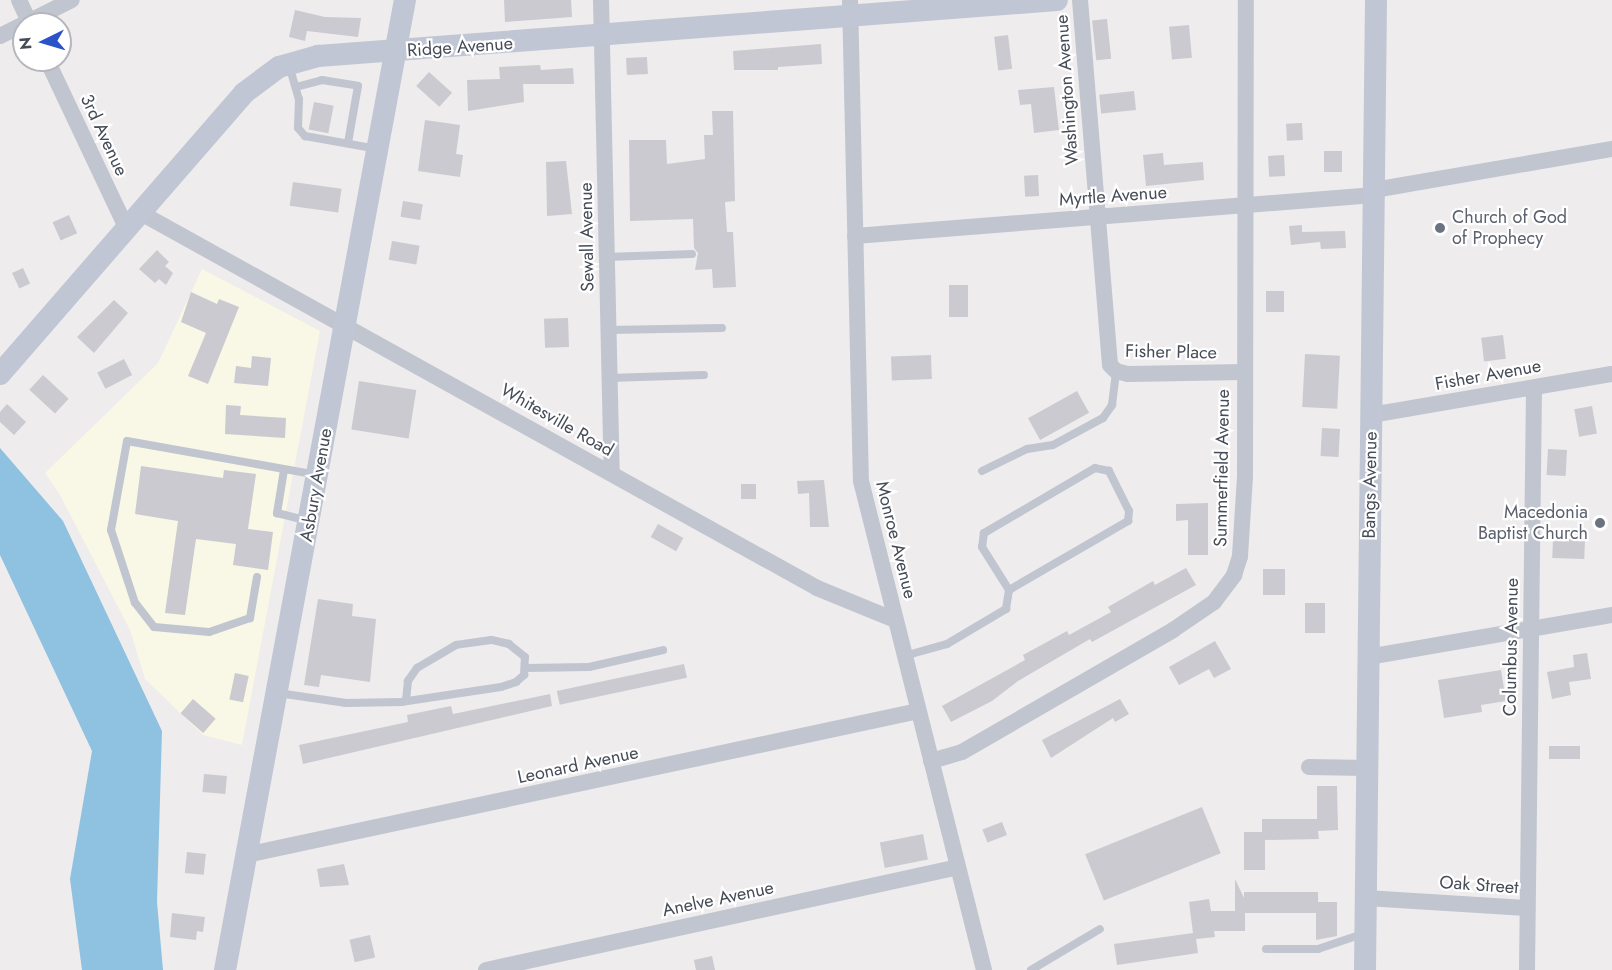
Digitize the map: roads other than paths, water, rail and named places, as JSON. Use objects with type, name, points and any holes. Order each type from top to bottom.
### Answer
[{"type":"street","points":[[50,12],[72,0]]},
{"type":"street","name":"Asbury Avenue","points":[[225,970],[405,0]]},
{"type":"street","name":"Sewall Avenue","points":[[601,0],[612,473]]},
{"type":"street","name":"Ridge Avenue","points":[[0,374],[244,93],[269,73],[289,64],[318,56],[602,36],[850,8],[1057,0]]},
{"type":"street","name":"Washington Avenue","points":[[1080,0],[1097,217],[1113,364]]},
{"type":"street","name":"Summerfield Avenue","points":[[931,761],[962,752],[1173,630],[1214,602],[1227,588],[1240,556],[1245,476],[1246,0]]},
{"type":"street","name":"Bangs Avenue","points":[[1365,970],[1376,0]]},
{"type":"street","name":"Monroe Avenue","points":[[850,8],[861,481],[984,970]]},
{"type":"street","name":"3rd Avenue","points":[[53,72],[133,219]]},
{"type":"street","name":"Myrtle Avenue","points":[[855,236],[1245,206],[1374,193],[1612,149]]},
{"type":"street","name":"Whitesville Road","points":[[133,219],[202,248],[345,324],[818,588],[895,620]]},
{"type":"street","name":"Fisher Place","points":[[1113,364],[1244,372]]},
{"type":"street","name":"Fisher Avenue","points":[[1371,415],[1612,374]]},
{"type":"street","name":"Columbus Avenue","points":[[1527,908],[1534,388]]},
{"type":"street","points":[[1368,657],[1612,615]]},
{"type":"street","name":"Leonard Avenue","points":[[246,855],[918,711]]},
{"type":"street","points":[[1309,767],[1367,768]]},
{"type":"street","name":"Anelve Avenue","points":[[486,970],[958,867]]},
{"type":"street","name":"Oak Street","points":[[1366,898],[1527,908],[1527,970]]},
{"type":"lane","points":[[289,64],[301,113],[298,128],[305,136],[377,149]]},
{"type":"lane","points":[[296,87],[322,80],[358,86],[348,144]]},
{"type":"lane","points":[[607,257],[692,254]]},
{"type":"lane","points":[[608,330],[722,328]]},
{"type":"lane","points":[[982,471],[1027,449],[1053,445],[1103,418],[1113,405],[1113,364]]},
{"type":"lane","points":[[609,378],[704,375]]},
{"type":"lane","points":[[257,577],[250,618],[209,632],[154,627],[135,603],[111,530],[128,441],[317,476]]},
{"type":"lane","points":[[904,656],[947,644],[1006,609],[1009,590],[982,547],[984,533],[1095,468],[1109,471],[1130,511],[1128,521],[1009,590]]},
{"type":"lane","points":[[284,470],[277,513],[309,520]]},
{"type":"lane","points":[[406,701],[408,681],[417,668],[456,645],[474,640],[509,644],[520,650],[526,668]]},
{"type":"lane","points":[[526,668],[589,667],[663,650]]},
{"type":"lane","points":[[277,693],[346,703],[406,701],[501,687],[516,682],[526,668]]},
{"type":"lane","points":[[1031,970],[1100,929]]},
{"type":"lane","points":[[1266,949],[1318,949],[1366,933]]},
{"type":"water","points":[[0,448],[63,521],[162,731],[157,902],[163,970],[82,970],[70,879],[92,751],[0,555]]},
{"type":"place","name":"Church of God of Prophecy","points":[[1440,228]]},
{"type":"place","name":"Macedonia Baptist Church","points":[[1600,523]]}]
